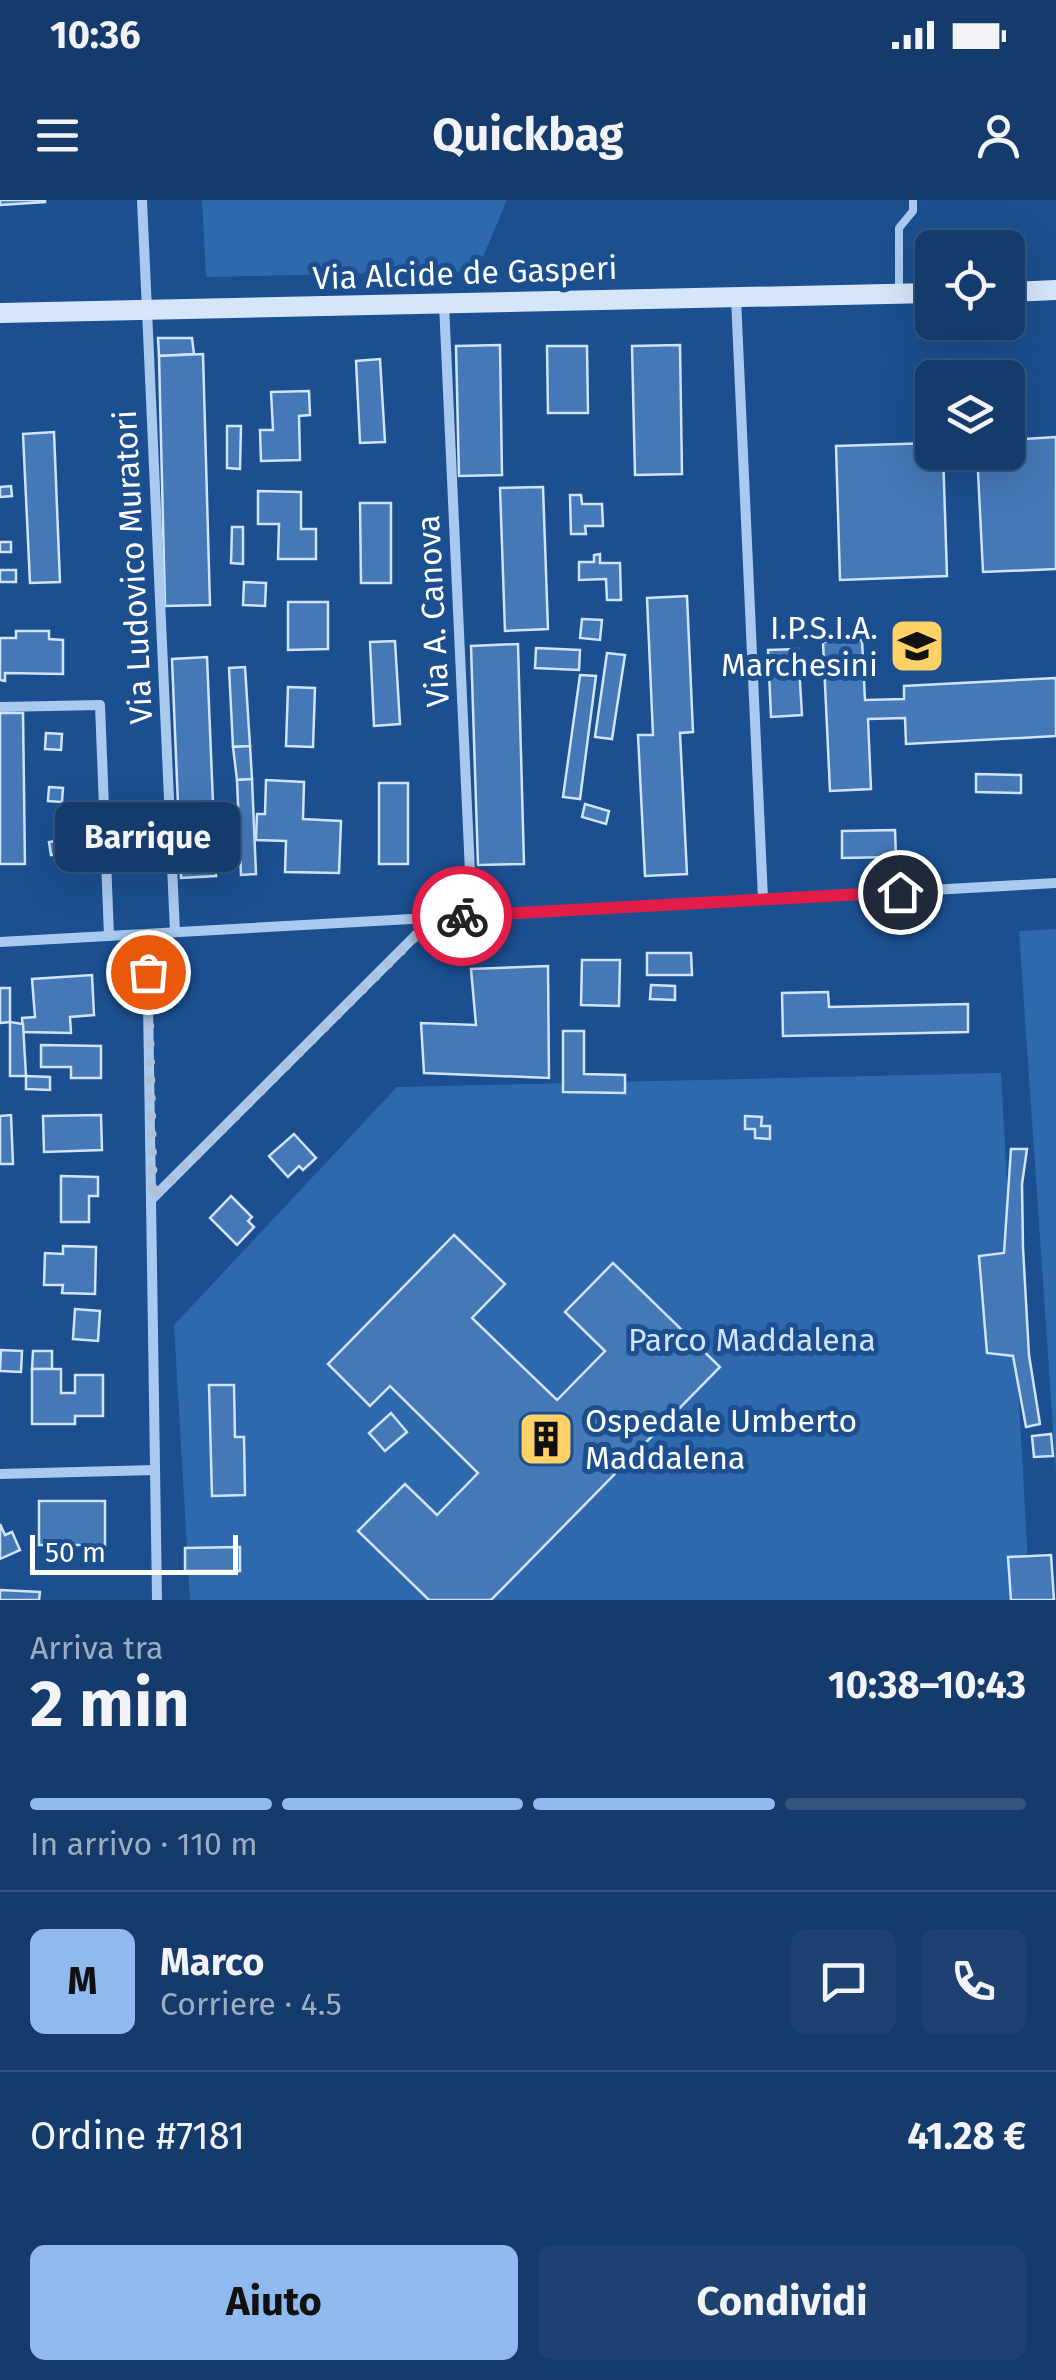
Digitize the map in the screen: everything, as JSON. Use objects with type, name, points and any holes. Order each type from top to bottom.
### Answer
[{"type":"street","name":"Via Ludovico Muratori","points":[[142,200],[175,932]]},
{"type":"street","points":[[1025,291],[1056,290]]},
{"type":"street","name":"Via Alcide de Gasperi","points":[[0,314],[915,294]]},
{"type":"street","points":[[736,298],[763,900]]},
{"type":"street","name":"Via A. Canova","points":[[444,304],[472,916]]},
{"type":"street","points":[[0,706],[100,705],[109,936]]},
{"type":"street","points":[[0,942],[1056,883]]},
{"type":"street","points":[[153,1198],[434,918]]},
{"type":"street","points":[[147,934],[157,1600]]},
{"type":"street","points":[[0,1474],[155,1470]]},
{"type":"lane","points":[[899,294],[899,228],[913,211],[913,200]]},
{"type":"green space","points":[[202,200],[507,200],[477,271],[206,277]]},
{"type":"green space","points":[[1056,929],[1056,1472],[1019,931]]},
{"type":"green space","name":"Parco Maddalena","points":[[1001,1073],[1030,1600],[190,1600],[174,1325],[397,1087]]},
{"type":"building","points":[[0,200],[45,200],[45,202],[0,205]]},
{"type":"building","points":[[158,338],[192,338],[194,354],[159,356]]},
{"type":"building","points":[[500,345],[502,475],[459,476],[456,346]]},
{"type":"building","points":[[680,345],[682,474],[635,475],[632,346]]},
{"type":"building","points":[[547,346],[587,346],[588,413],[548,413]]},
{"type":"building","points":[[203,354],[210,605],[165,606],[159,356]]},
{"type":"building","points":[[380,359],[385,442],[360,443],[356,361]]},
{"type":"building","points":[[309,391],[310,415],[299,416],[300,460],[261,461],[260,430],[273,430],[271,392]]},
{"type":"building","points":[[227,426],[241,426],[240,469],[227,468]]},
{"type":"building","points":[[54,432],[60,582],[30,583],[23,434]]},
{"type":"building","points":[[1056,437],[1056,569],[983,572],[978,470],[1025,470],[1025,439]]},
{"type":"building","points":[[915,444],[915,470],[944,470],[947,576],[840,580],[836,446]]},
{"type":"building","points":[[11,486],[12,496],[0,497],[0,487]]},
{"type":"building","points":[[543,487],[548,629],[505,631],[500,488]]},
{"type":"building","points":[[258,491],[301,492],[301,529],[316,529],[316,559],[278,559],[279,524],[258,524]]},
{"type":"building","points":[[570,495],[581,495],[582,504],[602,504],[603,526],[585,526],[586,534],[571,534]]},
{"type":"building","points":[[360,503],[391,503],[391,583],[361,583]]},
{"type":"building","points":[[232,527],[243,527],[243,564],[231,563]]},
{"type":"building","points":[[0,542],[11,542],[11,552],[0,552]]},
{"type":"building","points":[[600,554],[600,563],[620,563],[621,600],[607,600],[606,579],[579,580],[579,562],[594,562],[594,555]]},
{"type":"building","points":[[0,570],[16,570],[16,582],[0,582]]},
{"type":"building","points":[[244,582],[266,583],[265,606],[243,605]]},
{"type":"building","points":[[687,596],[693,732],[680,733],[687,874],[645,876],[638,735],[653,735],[647,598]]},
{"type":"building","points":[[288,602],[328,602],[328,649],[288,650]]},
{"type":"building","points":[[582,619],[602,620],[600,640],[580,638]]},
{"type":"building","points":[[16,631],[49,631],[49,639],[63,640],[63,674],[5,673],[5,681],[0,680],[0,638],[16,638]]},
{"type":"building","points":[[862,640],[865,700],[904,699],[904,686],[1056,678],[1056,736],[906,744],[905,718],[868,719],[871,789],[830,791],[823,642]]},
{"type":"building","points":[[395,641],[400,724],[374,726],[370,642]]},
{"type":"building","points":[[518,644],[524,864],[478,865],[471,646]]},
{"type":"building","points":[[536,648],[580,650],[579,670],[535,668]]},
{"type":"building","points":[[798,649],[802,715],[771,717],[768,650]]},
{"type":"building","points":[[607,653],[625,655],[612,739],[595,737]]},
{"type":"building","points":[[207,657],[216,876],[181,878],[172,659]]},
{"type":"building","points":[[245,667],[250,746],[233,747],[229,668]]},
{"type":"building","points":[[580,675],[596,676],[580,799],[563,797]]},
{"type":"building","points":[[288,687],[315,688],[313,747],[286,746]]},
{"type":"building","points":[[0,713],[23,713],[25,864],[0,864]]},
{"type":"building","points":[[46,733],[62,734],[61,750],[45,749]]},
{"type":"building","points":[[250,746],[252,779],[237,780],[233,747]]},
{"type":"building","points":[[976,774],[1021,775],[1021,793],[976,792]]},
{"type":"building","points":[[252,779],[256,874],[241,875],[237,780]]},
{"type":"building","points":[[266,780],[304,782],[303,819],[341,821],[339,873],[285,872],[286,841],[256,840],[257,814],[265,814]]},
{"type":"building","points":[[379,783],[408,783],[408,864],[379,864]]},
{"type":"building","points":[[49,787],[63,788],[62,802],[48,801]]},
{"type":"building","points":[[585,804],[609,811],[606,824],[582,817]]},
{"type":"building","points":[[895,830],[896,857],[842,858],[842,831]]},
{"type":"building","points":[[64,840],[66,853],[51,855],[49,842]]},
{"type":"building","points":[[647,953],[691,953],[692,975],[647,975]]},
{"type":"building","points":[[582,960],[620,960],[619,1006],[581,1005]]},
{"type":"building","points":[[548,966],[549,1078],[424,1073],[421,1023],[476,1025],[471,969]]},
{"type":"building","points":[[92,975],[94,1015],[70,1017],[71,1033],[23,1032],[22,1018],[35,1017],[32,979]]},
{"type":"building","points":[[651,985],[675,986],[675,1000],[650,999]]},
{"type":"building","points":[[0,988],[10,988],[10,1022],[0,1023]]},
{"type":"building","points":[[828,992],[829,1007],[968,1004],[968,1032],[783,1036],[782,993]]},
{"type":"building","points":[[10,1022],[23,1024],[26,1076],[10,1076]]},
{"type":"building","points":[[563,1031],[584,1031],[584,1074],[625,1075],[625,1093],[563,1092]]},
{"type":"building","points":[[41,1045],[101,1046],[101,1078],[71,1078],[71,1067],[41,1067]]},
{"type":"building","points":[[26,1076],[50,1077],[50,1090],[26,1089]]},
{"type":"building","points":[[11,1115],[13,1164],[0,1164],[0,1116]]},
{"type":"building","points":[[101,1115],[102,1150],[44,1152],[43,1116]]},
{"type":"building","points":[[745,1116],[762,1117],[761,1126],[770,1126],[770,1139],[755,1138],[755,1129],[745,1129]]},
{"type":"building","points":[[294,1134],[316,1158],[288,1177],[269,1156]]},
{"type":"building","points":[[1011,1149],[1027,1149],[1022,1184],[1023,1248],[1029,1355],[1040,1424],[1026,1427],[1013,1356],[987,1353],[979,1256],[1004,1253]]},
{"type":"building","points":[[61,1176],[98,1177],[98,1196],[89,1196],[89,1222],[61,1222]]},
{"type":"building","points":[[231,1196],[252,1217],[248,1221],[254,1227],[237,1245],[210,1218]]},
{"type":"building","name":"Ospedale Umberto Maddalena","points":[[454,1235],[505,1284],[472,1318],[557,1400],[605,1351],[565,1312],[613,1263],[720,1367],[491,1600],[429,1600],[358,1531],[405,1484],[437,1515],[478,1473],[390,1386],[370,1406],[328,1364]]},
{"type":"building","points":[[63,1246],[96,1247],[95,1294],[62,1293],[63,1285],[44,1285],[45,1253],[63,1254]]},
{"type":"building","points":[[75,1309],[100,1311],[98,1341],[73,1339]]},
{"type":"building","points":[[1,1350],[22,1351],[21,1372],[0,1371]]},
{"type":"building","points":[[33,1351],[52,1351],[52,1369],[32,1369]]},
{"type":"building","points":[[32,1369],[61,1369],[61,1393],[75,1393],[75,1375],[103,1375],[103,1416],[75,1416],[75,1424],[32,1424]]},
{"type":"building","points":[[209,1385],[234,1385],[235,1437],[244,1437],[245,1495],[212,1496]]},
{"type":"building","points":[[391,1413],[407,1432],[385,1451],[369,1433]]},
{"type":"building","points":[[1051,1434],[1053,1456],[1034,1457],[1032,1436]]},
{"type":"building","points":[[39,1501],[105,1501],[105,1556],[87,1556],[87,1545],[39,1545]]},
{"type":"building","points":[[0,1524],[5,1535],[12,1532],[20,1550],[0,1559]]},
{"type":"building","points":[[240,1547],[240,1571],[185,1571],[185,1548]]},
{"type":"building","points":[[1051,1555],[1054,1600],[1011,1600],[1008,1557]]},
{"type":"building","points":[[0,1590],[40,1592],[39,1600],[0,1600]]},
{"type":"way so far","points":[[148,972],[153,1198],[434,918],[462,916]]},
{"type":"place","name":"I.P.S.I.A. Marchesini","points":[[917,646]]},
{"type":"place","name":"Barrique","points":[[148,972]]},
{"type":"place","name":"Ospedale Umberto Maddalena","points":[[546,1439]]},
{"type":"route","points":[[462,916],[900,892]]}]
